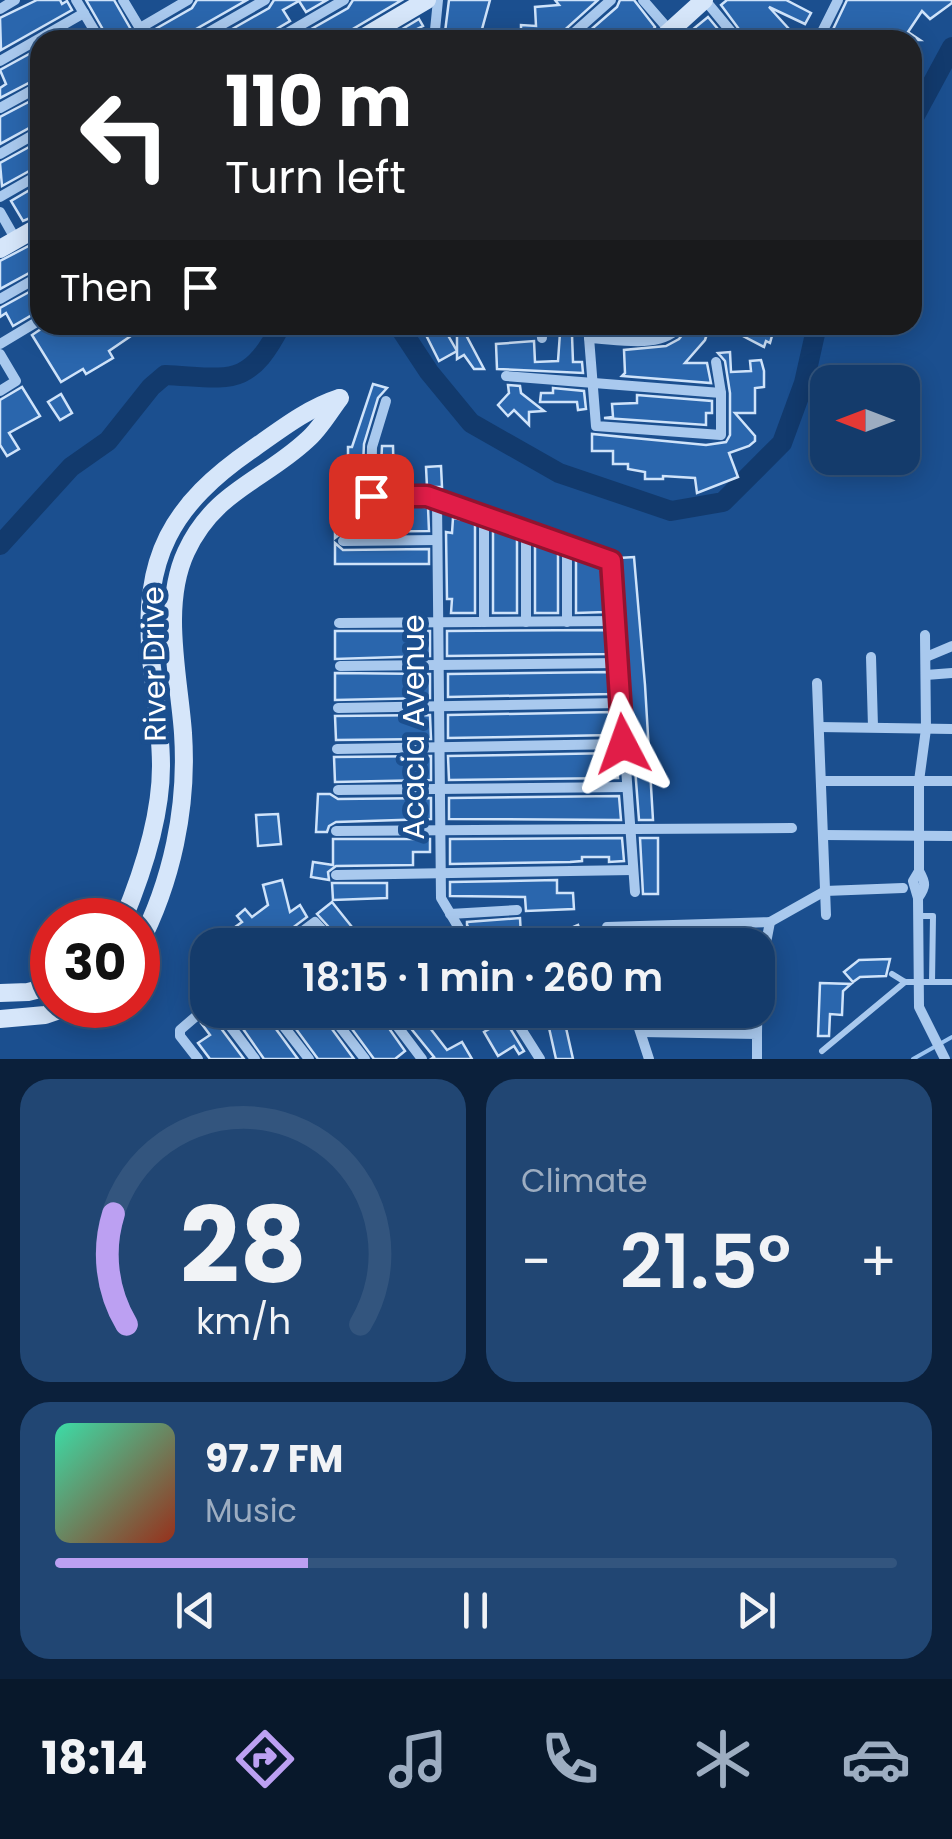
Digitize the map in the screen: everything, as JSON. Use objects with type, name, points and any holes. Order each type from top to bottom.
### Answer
[{"type":"street","points":[[0,9],[15,0]]},
{"type":"street","points":[[76,0],[94,30]]},
{"type":"street","points":[[123,0],[140,28],[188,0]]},
{"type":"street","points":[[213,30],[265,0]]},
{"type":"street","points":[[292,30],[344,0]]},
{"type":"street","points":[[376,30],[427,0]]},
{"type":"street","points":[[435,30],[438,0]]},
{"type":"street","points":[[577,30],[611,0]]},
{"type":"street","points":[[643,0],[662,30]]},
{"type":"street","points":[[671,30],[704,0],[730,30]]},
{"type":"street","points":[[823,30],[838,0]]},
{"type":"street","points":[[55,30],[84,14]]},
{"type":"street","points":[[0,61],[30,44]]},
{"type":"street","points":[[0,108],[30,92]]},
{"type":"street","points":[[0,154],[30,137]]},
{"type":"street","points":[[0,197],[30,180]]},
{"type":"street","points":[[0,212],[8,245],[30,232]]},
{"type":"street","points":[[0,299],[30,282]]},
{"type":"street","points":[[0,344],[30,326]]},
{"type":"street","points":[[589,335],[596,426],[723,434],[716,362]]},
{"type":"street","points":[[619,335],[656,340],[673,335]]},
{"type":"street","points":[[0,354],[16,381],[0,391]]},
{"type":"street","points":[[506,376],[721,393]]},
{"type":"street","name":"River Drive","points":[[131,898],[158,805],[161,768],[151,611],[156,566],[164,544],[184,508],[213,478],[304,414],[340,398],[308,440],[224,500],[202,525],[185,554],[176,590],[175,632],[184,760],[180,813],[159,898]]},
{"type":"street","points":[[371,496],[372,447],[386,401]]},
{"type":"street","points":[[342,495],[427,496],[611,561],[635,892]]},
{"type":"street","name":"Acacia Avenue","points":[[438,501],[440,898],[459,928]]},
{"type":"street","points":[[484,517],[484,622]]},
{"type":"street","points":[[526,532],[526,622]]},
{"type":"street","points":[[343,541],[438,540]]},
{"type":"street","points":[[567,622],[568,547]]},
{"type":"street","points":[[339,623],[616,621]]},
{"type":"street","points":[[925,635],[926,729],[919,781],[919,871],[913,878],[918,898],[920,1007],[944,1057]]},
{"type":"street","points":[[926,657],[952,646]]},
{"type":"street","points":[[871,657],[873,727]]},
{"type":"street","points":[[340,666],[618,663]]},
{"type":"street","points":[[926,675],[952,673]]},
{"type":"street","points":[[818,682],[826,915]]},
{"type":"street","points":[[338,708],[620,703]]},
{"type":"street","points":[[819,727],[952,729]]},
{"type":"street","points":[[337,749],[623,744]]},
{"type":"street","points":[[821,782],[952,781]]},
{"type":"street","points":[[338,790],[626,787]]},
{"type":"street","points":[[336,832],[792,828]]},
{"type":"street","points":[[823,835],[952,836]]},
{"type":"street","points":[[336,876],[633,870]]},
{"type":"street","points":[[608,928],[770,922],[826,891],[903,888]]},
{"type":"street","points":[[450,914],[517,910]]},
{"type":"street","points":[[769,928],[770,922]]},
{"type":"street","points":[[0,993],[30,992]]},
{"type":"street","points":[[0,1019],[30,1017]]},
{"type":"street","points":[[190,1020],[182,1026],[180,1036],[198,1059]]},
{"type":"street","points":[[232,1028],[255,1059]]},
{"type":"street","points":[[285,1028],[309,1059]]},
{"type":"street","points":[[341,1028],[365,1059]]},
{"type":"street","points":[[396,1028],[415,1057]]},
{"type":"street","points":[[520,1028],[540,1059]]},
{"type":"street","points":[[640,1028],[650,1059]]},
{"type":"street","points":[[757,1028],[757,1059]]},
{"type":"street","points":[[641,1032],[757,1034]]},
{"type":"lane","points":[[918,916],[933,916],[932,982]]},
{"type":"lane","points":[[892,974],[905,982]]},
{"type":"lane","points":[[822,1052],[905,982],[952,982]]},
{"type":"building","points":[[37,0],[60,0],[62,4],[67,1],[72,10],[30,30],[30,34],[1,50],[0,18]]},
{"type":"building","points":[[86,0],[114,0],[131,30],[103,30]]},
{"type":"building","points":[[197,0],[247,0],[194,30],[154,30],[192,8]]},
{"type":"building","points":[[274,0],[327,0],[306,12],[299,1],[283,10],[290,21],[275,30],[230,30],[269,8]]},
{"type":"building","points":[[353,0],[402,0],[352,30],[310,30],[348,8]]},
{"type":"building","points":[[449,0],[490,0],[482,30],[445,30]]},
{"type":"building","points":[[555,0],[598,0],[565,30],[521,30],[521,25],[536,26],[535,7],[559,5]]},
{"type":"building","points":[[620,0],[634,0],[655,27],[591,30]]},
{"type":"building","points":[[727,0],[786,0],[811,13],[805,24],[769,7],[790,30],[740,30],[721,5]]},
{"type":"building","points":[[847,0],[952,0],[930,19],[922,11],[909,30],[833,30]]},
{"type":"building","points":[[708,17],[719,30],[692,30]]},
{"type":"building","points":[[419,19],[423,26],[415,30],[401,30]]},
{"type":"building","points":[[30,54],[30,82],[0,98],[0,88],[6,84],[0,70]]},
{"type":"building","points":[[30,101],[30,128],[0,144],[0,117]]},
{"type":"building","points":[[30,146],[30,171],[2,186],[0,163]]},
{"type":"building","points":[[30,190],[30,218],[23,221],[11,201]]},
{"type":"building","points":[[30,245],[30,272],[0,289],[0,261]]},
{"type":"building","points":[[30,292],[30,316],[13,326],[6,313],[0,317],[0,308]]},
{"type":"building","points":[[32,335],[132,335],[109,351],[113,358],[86,374],[83,369],[61,382]]},
{"type":"building","points":[[426,335],[448,335],[457,351],[439,361]]},
{"type":"building","points":[[457,335],[466,335],[484,369],[474,369],[464,355],[457,359]]},
{"type":"building","points":[[560,335],[572,335],[573,362],[582,362],[583,373],[497,369],[496,344],[534,341],[535,362],[558,361]]},
{"type":"building","points":[[682,335],[707,335],[685,363],[707,363],[711,383],[622,376],[624,350],[666,346]]},
{"type":"building","points":[[741,335],[772,335],[764,347]]},
{"type":"building","points":[[730,352],[731,372],[751,371],[750,361],[761,360],[764,371],[764,387],[755,388],[755,413],[735,413],[755,436],[749,446],[729,453],[738,477],[697,493],[695,478],[645,479],[645,472],[628,469],[628,464],[613,464],[613,451],[592,451],[592,434],[706,445],[726,442],[730,435],[730,393],[725,361],[718,353]]},
{"type":"building","points":[[373,384],[387,388],[378,398],[364,444],[362,486],[343,486],[344,476],[348,476],[348,447],[352,447]]},
{"type":"building","points":[[508,385],[520,386],[521,393],[544,411],[529,412],[529,425],[514,410],[508,416],[498,405],[509,393]]},
{"type":"building","points":[[22,387],[40,416],[9,433],[19,449],[7,456],[0,445],[0,400]]},
{"type":"building","points":[[553,388],[584,391],[586,409],[578,410],[577,402],[540,402],[541,393],[553,393]]},
{"type":"building","points":[[61,394],[72,413],[60,420],[48,402]]},
{"type":"building","points":[[637,395],[712,401],[712,413],[706,413],[706,425],[604,418],[613,417],[612,404],[637,403]]},
{"type":"building","points":[[382,446],[393,446],[394,487],[380,487]]},
{"type":"building","points":[[441,466],[442,487],[427,487],[426,467]]},
{"type":"building","points":[[335,499],[342,504],[428,507],[429,531],[343,532],[335,538]]},
{"type":"building","points":[[453,518],[475,522],[475,613],[451,613],[452,599],[447,599],[446,532],[452,533]]},
{"type":"building","points":[[493,531],[517,537],[517,613],[493,613]]},
{"type":"building","points":[[335,543],[343,550],[429,549],[429,564],[335,564]]},
{"type":"building","points":[[535,543],[558,552],[558,613],[535,613]]},
{"type":"building","points":[[634,557],[653,820],[639,820],[619,558]]},
{"type":"building","points":[[576,558],[603,567],[606,612],[576,613]]},
{"type":"building","points":[[607,630],[609,654],[447,656],[447,631]]},
{"type":"building","points":[[335,631],[430,631],[430,656],[335,659]]},
{"type":"building","points":[[610,672],[612,694],[448,697],[448,674]]},
{"type":"building","points":[[335,673],[430,674],[430,698],[335,700]]},
{"type":"building","points":[[613,712],[614,735],[448,738],[448,715]]},
{"type":"building","points":[[430,715],[431,739],[336,740],[335,716]]},
{"type":"building","points":[[616,753],[618,778],[449,780],[448,756]]},
{"type":"building","points":[[431,756],[431,780],[335,782],[334,757]]},
{"type":"building","points":[[318,794],[338,799],[431,798],[431,819],[336,822],[327,832],[316,832]]},
{"type":"building","points":[[619,796],[621,820],[449,819],[449,798]]},
{"type":"building","points":[[278,814],[281,844],[258,846],[256,815]]},
{"type":"building","points":[[622,838],[624,861],[582,857],[582,861],[570,862],[450,864],[450,839]]},
{"type":"building","points":[[640,838],[658,838],[658,894],[643,894]]},
{"type":"building","points":[[333,839],[430,839],[430,852],[413,852],[413,865],[336,866],[328,872],[329,880],[311,877],[313,862],[333,865]]},
{"type":"building","points":[[282,880],[290,912],[300,905],[307,917],[292,928],[234,928],[242,922],[237,916],[245,909],[252,917],[268,905],[263,885]]},
{"type":"building","points":[[557,880],[557,893],[573,893],[574,909],[526,911],[525,897],[450,896],[450,882]]},
{"type":"building","points":[[332,883],[387,883],[387,898],[333,900]]},
{"type":"building","points":[[332,902],[353,928],[330,928],[317,914]]},
{"type":"building","points":[[520,918],[521,928],[469,928],[467,922]]},
{"type":"building","points":[[890,959],[886,976],[860,977],[853,982],[844,972],[859,960]]},
{"type":"building","points":[[820,983],[851,984],[843,991],[842,1015],[830,1014],[829,1036],[818,1036]]},
{"type":"building","points":[[205,1028],[221,1028],[244,1059],[210,1059],[198,1043],[210,1035]]},
{"type":"building","points":[[242,1028],[275,1028],[298,1059],[264,1059]]},
{"type":"building","points":[[295,1028],[331,1028],[354,1059],[318,1059]]},
{"type":"building","points":[[351,1028],[389,1028],[405,1051],[395,1059],[374,1059]]},
{"type":"building","points":[[411,1028],[430,1028],[447,1050],[462,1042],[472,1059],[431,1059],[434,1057]]},
{"type":"building","points":[[510,1028],[524,1051],[519,1054],[514,1046],[498,1056],[484,1032]]},
{"type":"building","points":[[549,1028],[566,1028],[573,1059],[556,1059]]},
{"type":"waterway","points":[[922,102],[952,47]]},
{"type":"waterway","points":[[0,545],[71,467],[108,441],[165,375],[235,375],[258,360],[275,335]]},
{"type":"waterway","points":[[405,335],[471,423],[559,473],[671,511],[723,502],[782,443],[804,383],[815,335]]},
{"type":"waterway","points":[[913,1059],[952,1037]]},
{"type":"route","points":[[371,496],[427,496],[611,561],[623,744]]}]
